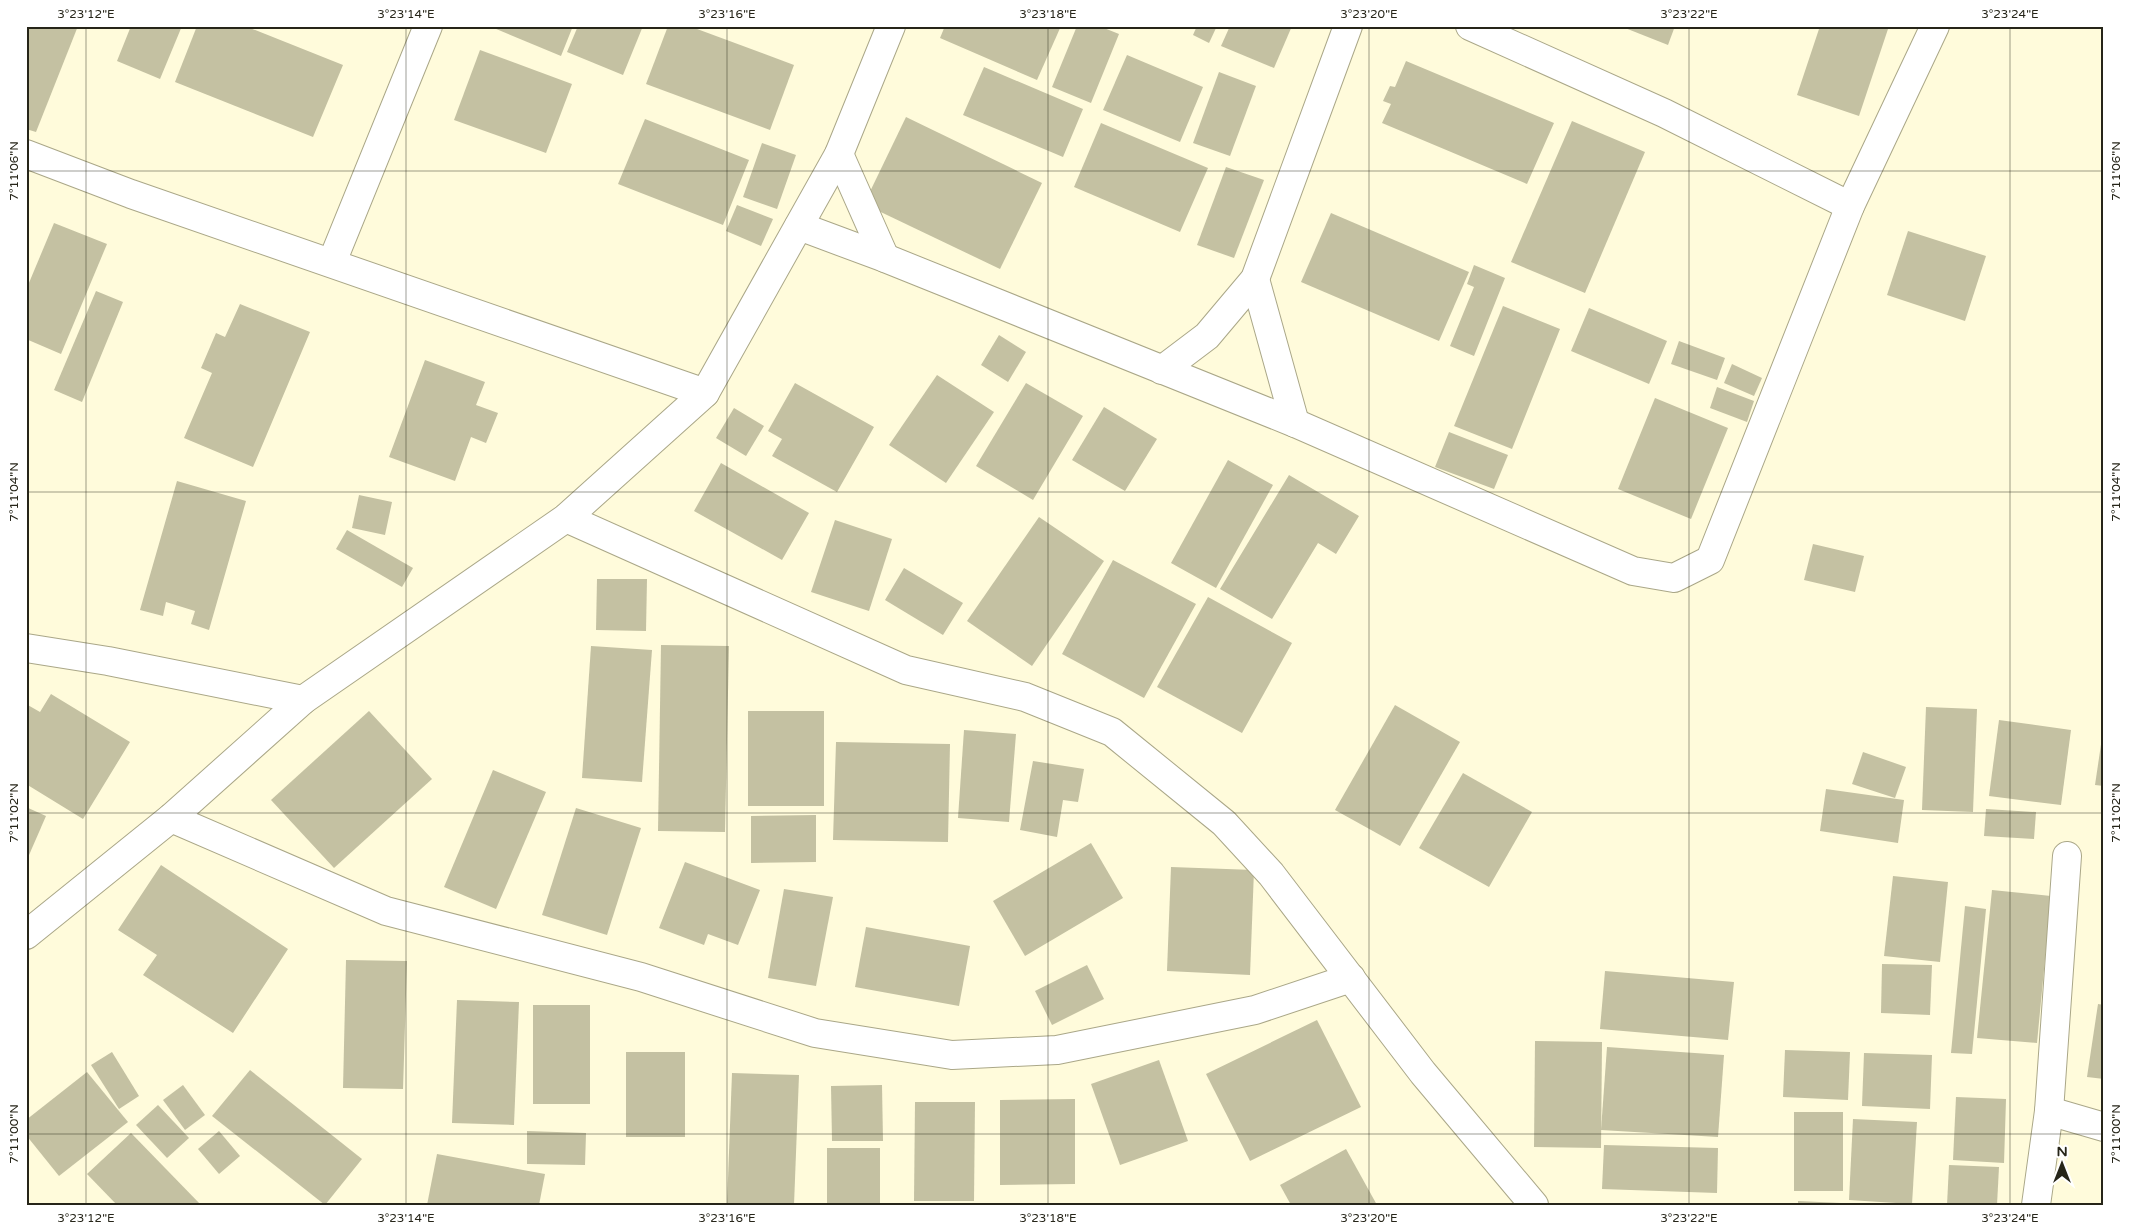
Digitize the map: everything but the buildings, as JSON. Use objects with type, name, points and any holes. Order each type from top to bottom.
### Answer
[{"type":"street","points":[[332,262],[428,26]]},
{"type":"street","points":[[26,935],[171,818],[303,700],[566,518],[705,393],[839,154],[891,26]]},
{"type":"street","points":[[1162,370],[1207,336],[1255,279],[1348,26]]},
{"type":"street","points":[[1470,26],[1664,113],[1850,206]]},
{"type":"street","points":[[799,226],[885,258],[1295,423],[1633,571],[1674,578],[1710,560],[1850,206],[1935,26]]},
{"type":"street","points":[[26,154],[131,194],[332,262],[705,393]]},
{"type":"street","points":[[839,154],[885,258]]},
{"type":"street","points":[[1255,279],[1295,423]]},
{"type":"street","points":[[566,518],[906,670],[1025,697],[1112,732],[1224,823],[1271,874],[1423,1073],[1534,1205]]},
{"type":"street","points":[[26,648],[108,661],[303,700]]},
{"type":"street","points":[[171,818],[386,911],[641,977],[815,1033],[952,1055],[1057,1050],[1255,1010],[1351,978]]},
{"type":"street","points":[[2036,1205],[2049,1110],[2067,856]]},
{"type":"street","points":[[2049,1110],[2104,1127]]}]
